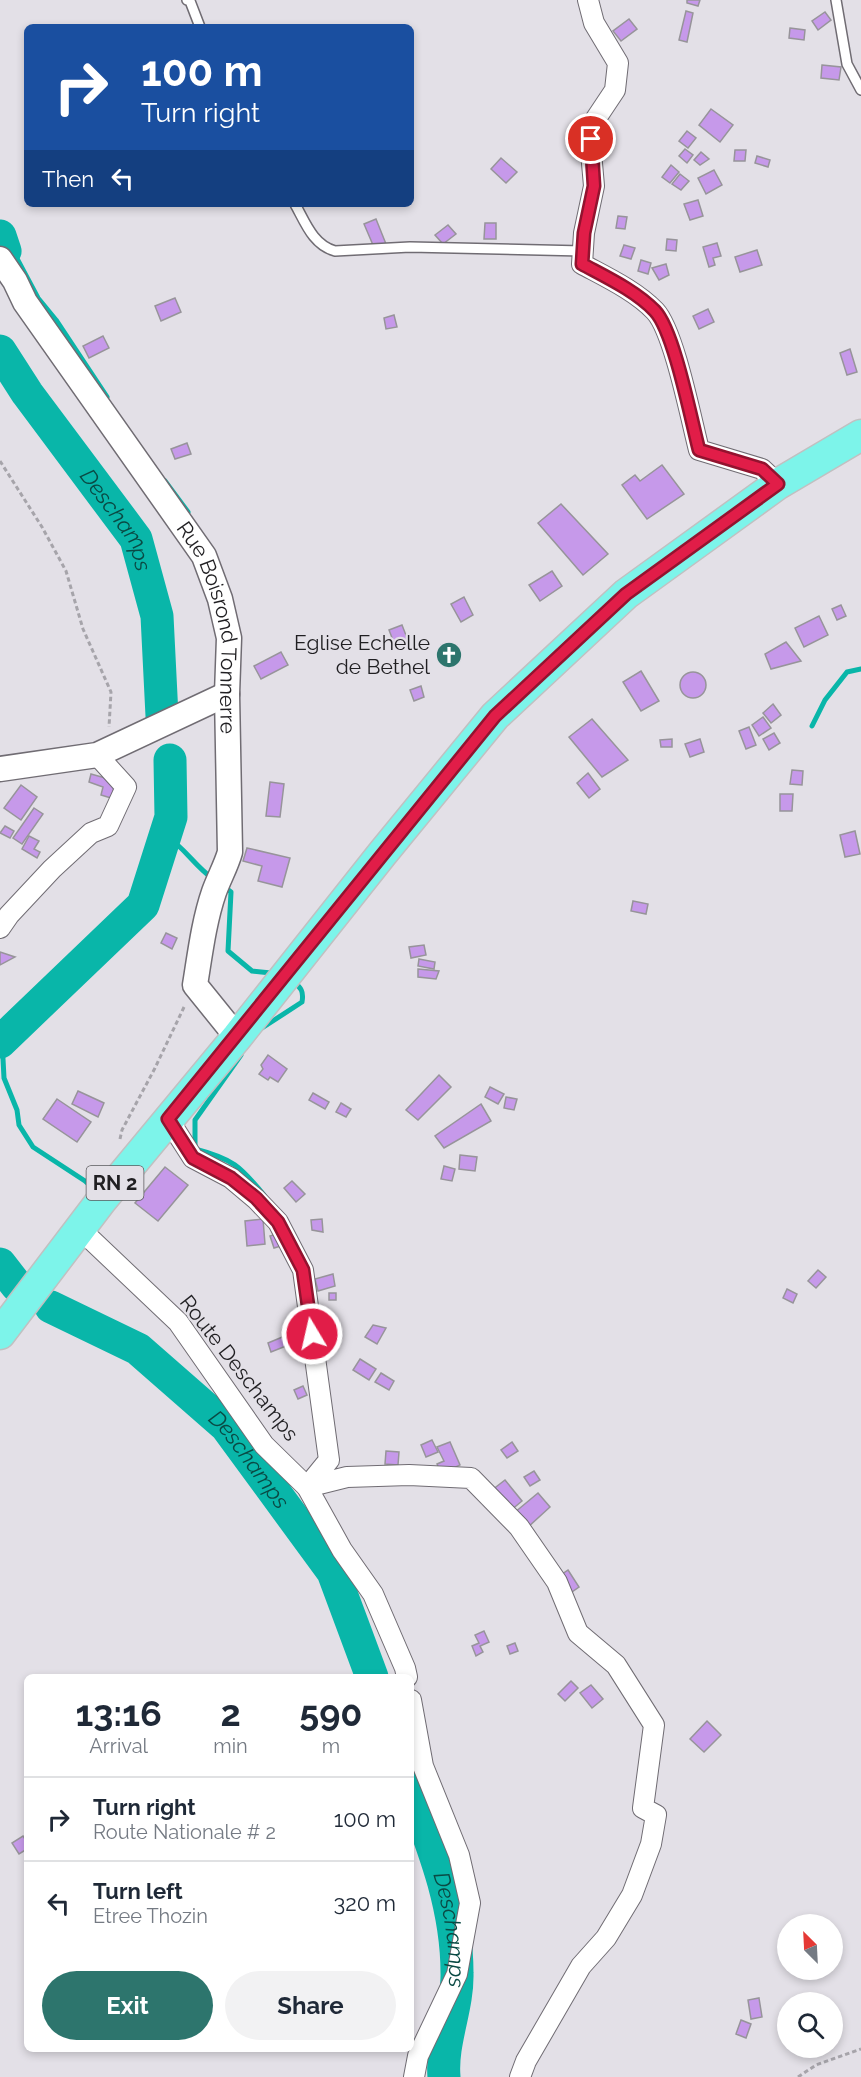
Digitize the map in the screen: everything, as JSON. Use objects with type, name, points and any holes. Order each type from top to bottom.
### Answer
[{"type":"main road","name":"RN 2","points":[[0,1334],[168,1119],[237,1037],[495,716],[626,594],[778,484],[861,435]]},
{"type":"street","points":[[588,0],[594,23],[618,63],[615,90],[589,129],[594,186],[584,233],[582,264],[619,284],[656,311],[669,334],[699,450],[762,469],[778,484]]},
{"type":"street","name":"Rue Boisrond Tonnerre","points":[[0,259],[22,295],[204,556],[222,605],[229,638],[227,694],[230,852],[227,865],[214,891],[195,984]]},
{"type":"street","points":[[0,769],[102,752],[227,694]]},
{"type":"street","points":[[0,928],[9,915],[52,869],[91,833],[108,826],[126,787],[102,752]]},
{"type":"street","points":[[195,984],[237,1037]]},
{"type":"street","points":[[168,1119],[193,1158],[231,1178],[256,1198],[278,1222],[303,1270],[330,1460],[307,1487]]},
{"type":"street","name":"Route Deschamps","points":[[80,1229],[178,1322],[264,1445],[307,1487],[342,1550],[373,1594],[406,1674]]},
{"type":"street","points":[[307,1487],[347,1477],[409,1475],[471,1478],[519,1527],[557,1582],[578,1633],[616,1665],[654,1725],[643,1808],[656,1815],[651,1844],[632,1895],[606,1938],[581,1966],[526,2061],[520,2077]]},
{"type":"street","points":[[414,1716],[423,1766],[459,1855],[470,1903],[458,1974],[418,2056],[414,2077]]},
{"type":"lane","points":[[187,0],[190,1],[199,24]]},
{"type":"lane","points":[[836,0],[847,64],[861,90]]},
{"type":"lane","points":[[297,207],[313,237],[324,248],[334,250],[410,247],[583,251]]},
{"type":"path","points":[[0,461],[42,527],[66,571],[83,629],[111,692],[102,752]]},
{"type":"path","points":[[119,1140],[195,984]]},
{"type":"path","points":[[798,2077],[816,2066],[861,2049]]},
{"type":"building","points":[[687,0],[700,0],[698,6],[687,3]]},
{"type":"building","points":[[686,11],[693,13],[687,42],[679,40]]},
{"type":"building","points":[[825,12],[831,20],[818,30],[812,21]]},
{"type":"building","points":[[629,19],[637,29],[621,41],[613,31]]},
{"type":"building","points":[[790,28],[805,30],[804,40],[789,38]]},
{"type":"building","points":[[822,65],[841,67],[839,80],[821,78]]},
{"type":"building","points":[[711,109],[733,125],[720,142],[699,125]]},
{"type":"building","points":[[687,131],[696,138],[688,148],[679,141]]},
{"type":"building","points":[[685,149],[693,155],[687,163],[679,156]]},
{"type":"building","points":[[735,150],[746,150],[745,161],[734,161]]},
{"type":"building","points":[[701,152],[709,159],[700,165],[694,160]]},
{"type":"building","points":[[757,156],[770,160],[768,167],[755,163]]},
{"type":"building","points":[[501,158],[517,172],[506,183],[491,169]]},
{"type":"building","points":[[671,165],[679,172],[670,183],[662,177]]},
{"type":"building","points":[[714,170],[722,185],[706,194],[698,178]]},
{"type":"building","points":[[680,174],[689,181],[681,190],[672,184]]},
{"type":"building","points":[[698,200],[703,216],[690,220],[684,204]]},
{"type":"building","points":[[618,216],[627,217],[625,229],[616,228]]},
{"type":"building","points":[[376,219],[386,244],[376,252],[364,224]]},
{"type":"building","points":[[485,223],[496,223],[496,239],[484,239]]},
{"type":"building","points":[[448,225],[456,234],[443,244],[435,235]]},
{"type":"building","points":[[667,239],[677,240],[676,251],[666,250]]},
{"type":"building","points":[[717,243],[721,256],[713,258],[715,265],[709,267],[703,247]]},
{"type":"building","points":[[624,245],[635,248],[631,259],[620,256]]},
{"type":"building","points":[[757,250],[762,265],[740,272],[735,257]]},
{"type":"building","points":[[641,260],[651,263],[648,274],[638,271]]},
{"type":"building","points":[[666,264],[669,275],[659,280],[652,268]]},
{"type":"building","points":[[175,298],[181,312],[161,321],[155,306]]},
{"type":"building","points":[[708,309],[714,322],[699,329],[693,316]]},
{"type":"building","points":[[394,315],[397,327],[386,329],[384,318]]},
{"type":"building","points":[[103,336],[109,348],[89,358],[83,346]]},
{"type":"building","points":[[850,349],[857,372],[847,375],[840,353]]},
{"type":"building","points":[[187,443],[191,454],[175,459],[171,449]]},
{"type":"building","points":[[662,465],[684,494],[647,519],[622,485],[635,475],[640,481]]},
{"type":"building","points":[[561,504],[608,554],[583,575],[538,523]]},
{"type":"building","points":[[552,571],[562,586],[540,601],[529,585]]},
{"type":"building","points":[[464,597],[473,615],[461,622],[451,604]]},
{"type":"building","points":[[841,605],[846,616],[837,620],[832,609]]},
{"type":"building","points":[[819,616],[828,635],[804,647],[795,628]]},
{"type":"building","points":[[402,625],[409,643],[396,648],[389,630]]},
{"type":"building","points":[[786,642],[801,661],[771,669],[765,654]]},
{"type":"building","points":[[281,652],[288,665],[261,679],[254,666]]},
{"type":"building","points":[[641,671],[659,701],[641,711],[623,682]]},
{"type":"building","points":[[693,672],[702,676],[706,685],[702,694],[693,698],[684,694],[680,685],[684,676]]},
{"type":"building","points":[[421,686],[424,697],[414,701],[410,690]]},
{"type":"building","points":[[773,704],[781,715],[771,723],[763,713]]},
{"type":"building","points":[[763,717],[771,728],[759,736],[752,725]]},
{"type":"building","points":[[592,719],[628,760],[602,777],[569,737]]},
{"type":"building","points":[[749,727],[756,745],[746,749],[739,731]]},
{"type":"building","points":[[774,733],[780,743],[769,750],[763,739]]},
{"type":"building","points":[[672,739],[672,747],[661,747],[660,740]]},
{"type":"building","points":[[700,739],[704,752],[690,757],[685,744]]},
{"type":"building","points":[[792,770],[803,771],[802,785],[790,784]]},
{"type":"building","points":[[588,773],[600,789],[589,798],[577,783]]},
{"type":"building","points":[[91,774],[116,781],[111,798],[101,795],[103,787],[89,782]]},
{"type":"building","points":[[270,782],[284,784],[280,817],[266,816]]},
{"type":"building","points":[[21,785],[37,797],[21,820],[4,808]]},
{"type":"building","points":[[780,794],[793,794],[792,811],[780,811]]},
{"type":"building","points":[[34,808],[43,814],[22,844],[13,838]]},
{"type":"building","points":[[5,826],[14,831],[10,838],[0,833]]},
{"type":"building","points":[[855,831],[860,854],[845,857],[840,835]]},
{"type":"building","points":[[29,836],[39,841],[34,849],[40,852],[37,858],[22,849]]},
{"type":"building","points":[[247,848],[290,858],[282,887],[258,881],[262,866],[243,861]]},
{"type":"building","points":[[633,901],[648,904],[646,914],[631,911]]},
{"type":"building","points":[[166,933],[177,938],[172,949],[161,943]]},
{"type":"building","points":[[424,945],[426,955],[411,958],[409,947]]},
{"type":"building","points":[[0,952],[15,957],[0,965]]},
{"type":"building","points":[[419,959],[435,962],[434,969],[418,966]]},
{"type":"building","points":[[418,969],[439,971],[436,979],[418,977]]},
{"type":"building","points":[[268,1055],[287,1069],[278,1082],[270,1077],[268,1080],[259,1074],[263,1069],[261,1065]]},
{"type":"building","points":[[439,1075],[451,1087],[418,1120],[406,1110]]},
{"type":"building","points":[[490,1087],[504,1094],[498,1104],[485,1097]]},
{"type":"building","points":[[78,1091],[104,1103],[98,1117],[72,1104]]},
{"type":"building","points":[[313,1093],[329,1102],[325,1109],[309,1100]]},
{"type":"building","points":[[506,1097],[517,1099],[514,1110],[504,1108]]},
{"type":"building","points":[[57,1099],[91,1122],[77,1142],[43,1119]]},
{"type":"building","points":[[341,1103],[351,1109],[346,1117],[336,1112]]},
{"type":"building","points":[[481,1104],[491,1121],[444,1148],[435,1136]]},
{"type":"building","points":[[460,1155],[477,1157],[475,1171],[459,1169]]},
{"type":"building","points":[[444,1166],[455,1169],[452,1181],[441,1179]]},
{"type":"building","points":[[165,1167],[188,1185],[158,1221],[135,1203]]},
{"type":"building","points":[[292,1181],[305,1194],[296,1202],[284,1188]]},
{"type":"building","points":[[263,1219],[265,1244],[247,1246],[245,1221]]},
{"type":"building","points":[[322,1219],[323,1232],[312,1230],[311,1220]]},
{"type":"building","points":[[277,1234],[281,1246],[274,1248],[270,1236]]},
{"type":"building","points":[[818,1270],[826,1277],[816,1288],[808,1281]]},
{"type":"building","points":[[333,1274],[335,1286],[318,1291],[315,1279]]},
{"type":"building","points":[[787,1289],[797,1294],[793,1303],[783,1298]]},
{"type":"building","points":[[329,1293],[336,1293],[336,1300],[329,1300]]},
{"type":"building","points":[[373,1325],[386,1328],[377,1344],[365,1337]]},
{"type":"building","points":[[292,1333],[296,1342],[271,1352],[268,1343]]},
{"type":"building","points":[[360,1359],[376,1369],[369,1380],[353,1370]]},
{"type":"building","points":[[381,1373],[394,1381],[389,1390],[375,1382]]},
{"type":"building","points":[[303,1386],[307,1395],[298,1399],[294,1390]]},
{"type":"building","points":[[432,1440],[438,1452],[426,1457],[421,1445]]},
{"type":"building","points":[[450,1442],[460,1465],[441,1474],[437,1464],[444,1461],[437,1447]]},
{"type":"building","points":[[512,1442],[518,1451],[507,1458],[501,1450]]},
{"type":"building","points":[[386,1451],[399,1452],[398,1465],[385,1464]]},
{"type":"building","points":[[534,1471],[540,1480],[530,1486],[524,1477]]},
{"type":"building","points":[[505,1480],[522,1501],[510,1511],[492,1490]]},
{"type":"building","points":[[538,1493],[550,1507],[527,1528],[514,1513]]},
{"type":"building","points":[[568,1570],[579,1587],[569,1594],[558,1577]]},
{"type":"building","points":[[484,1631],[489,1642],[480,1646],[483,1652],[476,1656],[472,1646],[479,1643],[475,1635]]},
{"type":"building","points":[[515,1643],[518,1651],[510,1654],[507,1646]]},
{"type":"building","points":[[571,1681],[578,1688],[565,1701],[558,1694]]},
{"type":"building","points":[[591,1685],[603,1699],[592,1708],[580,1693]]},
{"type":"building","points":[[707,1721],[721,1735],[704,1752],[690,1739]]},
{"type":"building","points":[[23,1836],[24,1851],[19,1854],[12,1843]]},
{"type":"building","points":[[759,1998],[762,2017],[751,2019],[748,2000]]},
{"type":"building","points":[[741,2020],[751,2024],[746,2038],[736,2034]]},
{"type":"waterway","points":[[0,231],[38,298],[56,320],[107,397]]},
{"type":"waterway","name":"Deschamps","points":[[0,236],[5,251],[0,258]]},
{"type":"waterway","name":"Deschamps","points":[[0,351],[27,393],[136,539],[157,616],[162,716]]},
{"type":"waterway","points":[[165,481],[188,512]]},
{"type":"waterway","points":[[812,726],[825,700],[847,672],[861,669]]},
{"type":"waterway","name":"Deschamps","points":[[0,1042],[143,905],[171,817],[170,760]]},
{"type":"waterway","points":[[165,835],[212,878]]},
{"type":"waterway","points":[[222,885],[231,892],[228,951],[252,971],[271,973]]},
{"type":"waterway","points":[[262,1028],[302,1002],[301,990],[293,981]]},
{"type":"waterway","points":[[2,1040],[4,1078],[17,1110],[19,1125],[33,1147],[85,1181],[97,1192]]},
{"type":"waterway","points":[[241,1055],[195,1120],[195,1149],[218,1156],[235,1165],[264,1195]]},
{"type":"waterway","name":"Deschamps","points":[[0,1264],[17,1286]]},
{"type":"waterway","name":"Deschamps","points":[[51,1307],[138,1349],[226,1426],[333,1572],[371,1674]]},
{"type":"waterway","name":"Deschamps","points":[[414,1796],[443,1879],[456,1949],[457,1986],[445,2051],[444,2077]]},
{"type":"place","name":"Eglise Echelle de Bethel","points":[[449,655]]},
{"type":"route","points":[[312,1334],[303,1270],[278,1222],[256,1198],[231,1178],[193,1158],[168,1119],[237,1037],[495,716],[626,594],[778,484],[762,469],[699,450],[669,334],[656,311],[619,284],[582,264],[584,233],[594,186],[591,139]]}]
